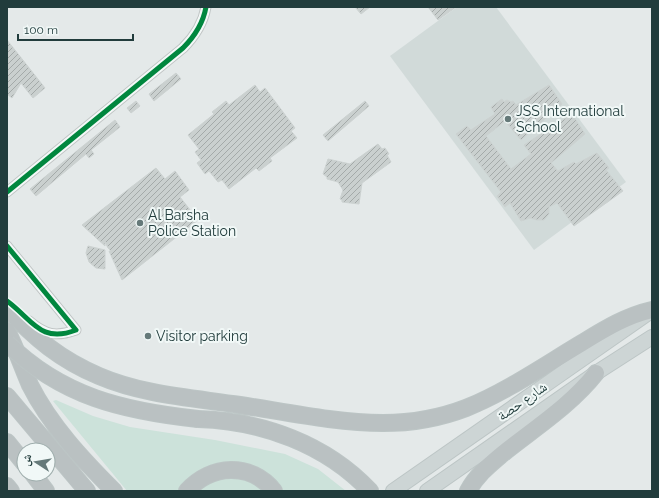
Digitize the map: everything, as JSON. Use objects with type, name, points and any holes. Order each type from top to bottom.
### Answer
[{"type":"highway","points":[[7,308],[24,327],[50,349],[86,370],[121,384],[149,390],[333,419],[383,423],[416,421],[433,418],[465,408],[495,394],[617,322],[636,314],[652,310]]},
{"type":"highway","points":[[7,331],[31,386],[46,410],[78,453],[114,491]]},
{"type":"highway","points":[[7,343],[25,360],[47,375],[74,391],[90,397],[130,409],[165,416],[243,423],[290,436],[334,460],[353,474],[370,491]]},
{"type":"highway","points":[[458,491],[483,469],[572,400],[596,373]]},
{"type":"highway","points":[[7,396],[86,491]]},
{"type":"highway","points":[[7,442],[16,453]]},
{"type":"highway","points":[[468,491],[483,469]]},
{"type":"highway","points":[[187,491],[201,478],[208,474],[232,470],[248,472],[255,475],[268,484],[274,491]]},
{"type":"highway","points":[[39,482],[46,491]]},
{"type":"highway","points":[[7,486],[11,491]]},
{"type":"main road","name":"شارع حصة","points":[[393,491],[652,310]]},
{"type":"main road","name":"شارع حصة","points":[[427,491],[596,373],[652,337]]},
{"type":"street","points":[[7,192],[183,48],[197,32],[202,22],[206,7]]},
{"type":"street","points":[[7,246],[76,330],[59,334],[46,332],[36,326],[7,301]]},
{"type":"shaded area","name":"JSS International School","points":[[457,7],[496,7],[626,182],[534,250],[390,56]]},
{"type":"green space","points":[[56,400],[93,416],[130,427],[215,440],[285,454],[318,469],[346,491],[282,491],[254,469],[181,487],[179,491],[127,491],[53,401]]},
{"type":"green space","points":[[238,478],[251,482],[264,491],[194,491],[216,479]]},
{"type":"building","points":[[355,7],[370,7],[361,14]]},
{"type":"building","points":[[428,7],[456,7],[438,20]]},
{"type":"building","points":[[7,40],[45,88],[33,98],[21,83],[12,98],[7,94]]},
{"type":"building","points":[[176,73],[181,79],[154,101],[149,94]]},
{"type":"building","points":[[255,85],[260,92],[265,88],[295,128],[291,131],[297,138],[270,158],[272,161],[259,171],[256,168],[229,189],[222,180],[218,182],[209,171],[205,174],[197,163],[201,160],[195,152],[199,149],[188,135],[214,114],[212,112],[226,101],[229,105]]},
{"type":"building","points":[[549,85],[562,104],[521,140],[505,121],[486,136],[511,169],[531,154],[524,145],[572,114],[585,134],[551,163],[558,171],[574,162],[576,164],[597,153],[609,168],[606,170],[623,191],[574,226],[557,203],[549,207],[549,214],[544,220],[530,218],[521,221],[510,203],[505,207],[497,196],[501,192],[456,134],[467,126],[471,130],[495,114],[491,107],[502,99],[504,102],[507,100],[511,102],[513,101],[516,105]]},
{"type":"building","points":[[136,101],[140,106],[131,113],[127,108]]},
{"type":"building","points":[[365,101],[369,106],[328,141],[323,135]]},
{"type":"building","points":[[115,120],[120,127],[91,150],[94,154],[89,158],[86,154],[36,196],[30,189]]},
{"type":"building","points":[[378,144],[382,149],[385,148],[389,154],[387,155],[391,162],[362,183],[359,204],[342,202],[340,199],[343,190],[338,182],[327,179],[327,177],[323,174],[328,159],[350,164]]},
{"type":"building","name":"Al Barsha Police Station","points":[[156,168],[165,179],[175,171],[189,190],[180,197],[198,220],[122,280],[109,251],[111,251],[105,242],[105,246],[82,225]]},
{"type":"building","points":[[88,246],[105,250],[105,269],[96,268],[89,262],[86,253]]},
{"type":"cycle path","points":[[7,192],[183,48],[198,29],[203,19],[206,7]]},
{"type":"cycle path","points":[[7,246],[76,330],[64,334],[45,332],[37,328],[7,301]]},
{"type":"place","name":"JSS International School","points":[[508,119]]},
{"type":"place","name":"Al Barsha Police Station","points":[[140,223]]},
{"type":"place","name":"Visitor parking","points":[[148,336]]}]
